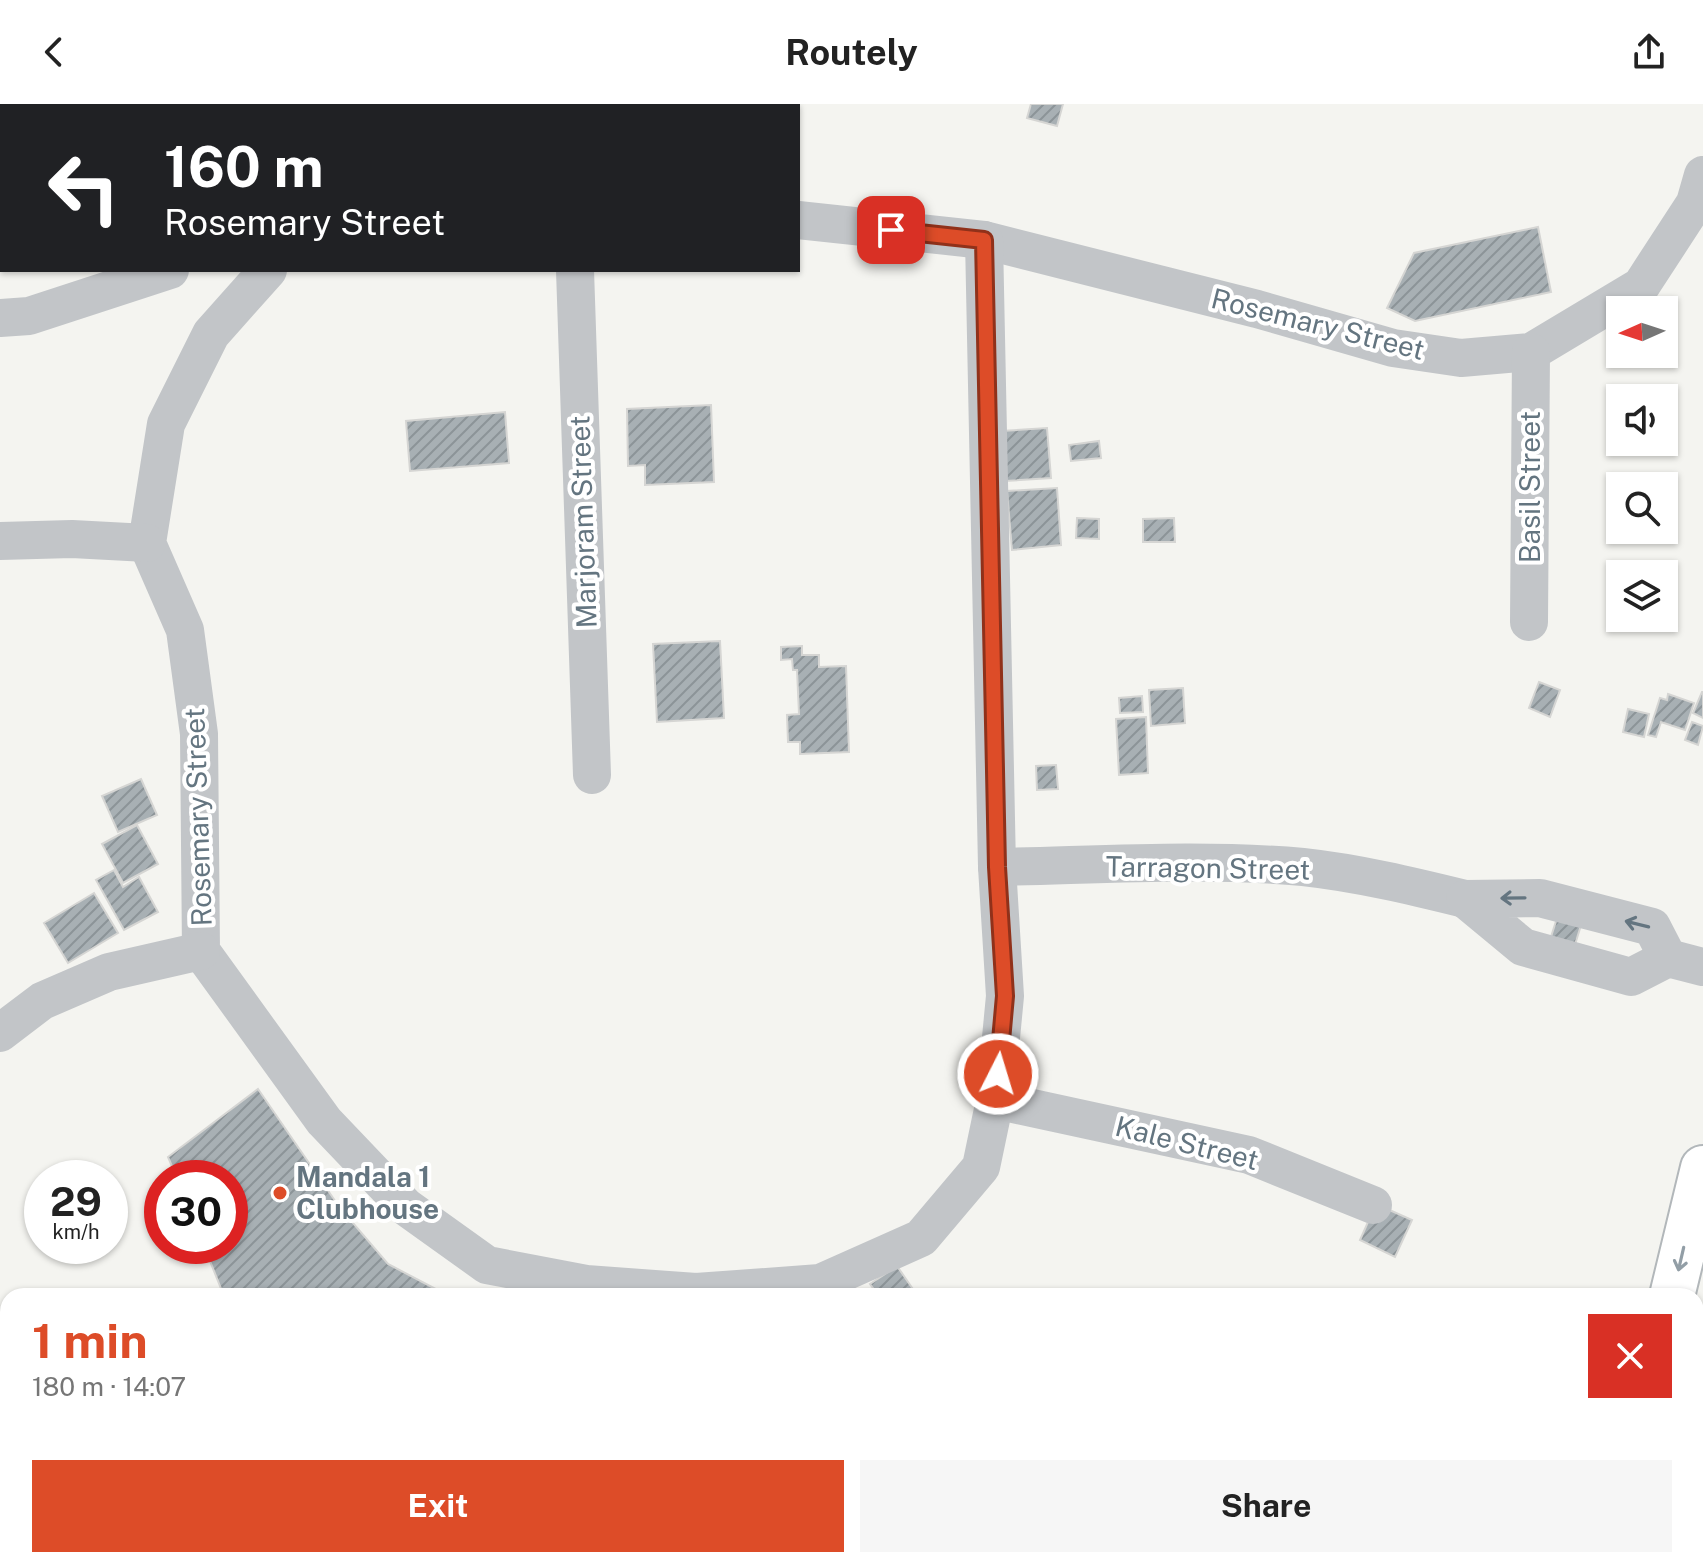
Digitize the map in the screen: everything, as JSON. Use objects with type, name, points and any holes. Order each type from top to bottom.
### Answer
[{"type":"street","name":"Rosemary Street","points":[[800,220],[984,240],[1257,309],[1393,348],[1461,358],[1531,352],[1641,286],[1695,203],[1703,175]]},
{"type":"street","name":"Rosemary Street","points":[[751,1288],[820,1283],[921,1238],[981,1167],[995,1100],[1005,996],[997,867],[984,240]]},
{"type":"street","points":[[0,318],[29,316],[164,272]]},
{"type":"street","points":[[0,541],[72,539],[147,543],[166,424],[211,334],[266,272]]},
{"type":"street","name":"Marjoram Street","points":[[575,272],[592,775]]},
{"type":"street","name":"Basil Street","points":[[1529,622],[1531,352]]},
{"type":"street","name":"Rosemary Street","points":[[147,543],[185,630],[199,734],[201,951],[324,1121],[406,1207],[487,1265],[586,1284],[641,1288]]},
{"type":"street","name":"Tarragon Street","points":[[997,867],[1253,863],[1391,881],[1465,899],[1540,898],[1652,927],[1685,962],[1631,977],[1523,947],[1465,899]]},
{"type":"street","points":[[0,1033],[42,1001],[109,972],[201,951]]},
{"type":"street","name":"Kale Street","points":[[995,1100],[1249,1155],[1373,1205]]},
{"type":"street","points":[[1674,1288],[1703,1168]]},
{"type":"building","points":[[1031,104],[1063,104],[1057,126],[1027,118]]},
{"type":"building","points":[[1538,227],[1551,292],[1415,321],[1387,308],[1414,253]]},
{"type":"building","points":[[711,405],[714,482],[645,485],[645,465],[628,466],[627,409]]},
{"type":"building","points":[[505,412],[509,463],[410,471],[406,421]]},
{"type":"building","points":[[1047,428],[1051,478],[1005,481],[1001,431]]},
{"type":"building","points":[[1099,441],[1101,458],[1071,461],[1069,445]]},
{"type":"building","points":[[1057,488],[1061,545],[1012,550],[1007,491]]},
{"type":"building","points":[[1077,518],[1099,519],[1099,539],[1076,538]]},
{"type":"building","points":[[1174,518],[1175,542],[1143,542],[1143,519]]},
{"type":"building","points":[[720,641],[724,718],[657,722],[653,644]]},
{"type":"building","points":[[802,646],[802,655],[819,655],[819,667],[846,666],[849,752],[800,754],[800,742],[788,742],[787,715],[799,714],[797,670],[793,670],[792,659],[781,660],[781,647]]},
{"type":"building","points":[[1539,682],[1560,690],[1550,717],[1529,708]]},
{"type":"building","points":[[1183,688],[1185,723],[1151,726],[1149,690]]},
{"type":"building","points":[[1703,692],[1703,718],[1693,713]]},
{"type":"building","points":[[1668,694],[1694,703],[1685,730],[1661,722],[1656,737],[1648,735],[1660,698],[1667,700]]},
{"type":"building","points":[[1142,696],[1143,712],[1120,713],[1119,698]]},
{"type":"building","points":[[1628,709],[1649,714],[1644,737],[1623,732]]},
{"type":"building","points":[[1146,717],[1148,773],[1119,775],[1116,719]]},
{"type":"building","points":[[1692,722],[1703,726],[1698,745],[1685,740]]},
{"type":"building","points":[[1056,765],[1058,789],[1037,790],[1036,766]]},
{"type":"building","points":[[141,779],[157,815],[118,832],[102,796]]},
{"type":"building","points":[[137,825],[158,864],[123,883],[102,844]]},
{"type":"building","points":[[114,870],[123,887],[139,877],[158,912],[124,930],[96,880]]},
{"type":"building","points":[[94,893],[118,933],[68,963],[44,923]]},
{"type":"building","points":[[1558,915],[1582,922],[1573,951],[1549,943]]},
{"type":"building","name":"Mandala 1 Clubhouse","points":[[258,1089],[340,1208],[388,1264],[434,1288],[221,1288],[211,1264],[248,1264],[248,1160],[169,1160],[168,1157]]},
{"type":"building","points":[[1376,1204],[1412,1220],[1395,1257],[1360,1240]]},
{"type":"building","points":[[897,1266],[912,1288],[873,1288],[870,1284]]},
{"type":"place","name":"Mandala 1 Clubhouse","points":[[280,1193]]},
{"type":"route","points":[[891,230],[984,240],[997,867],[1005,996],[998,1074]]}]
